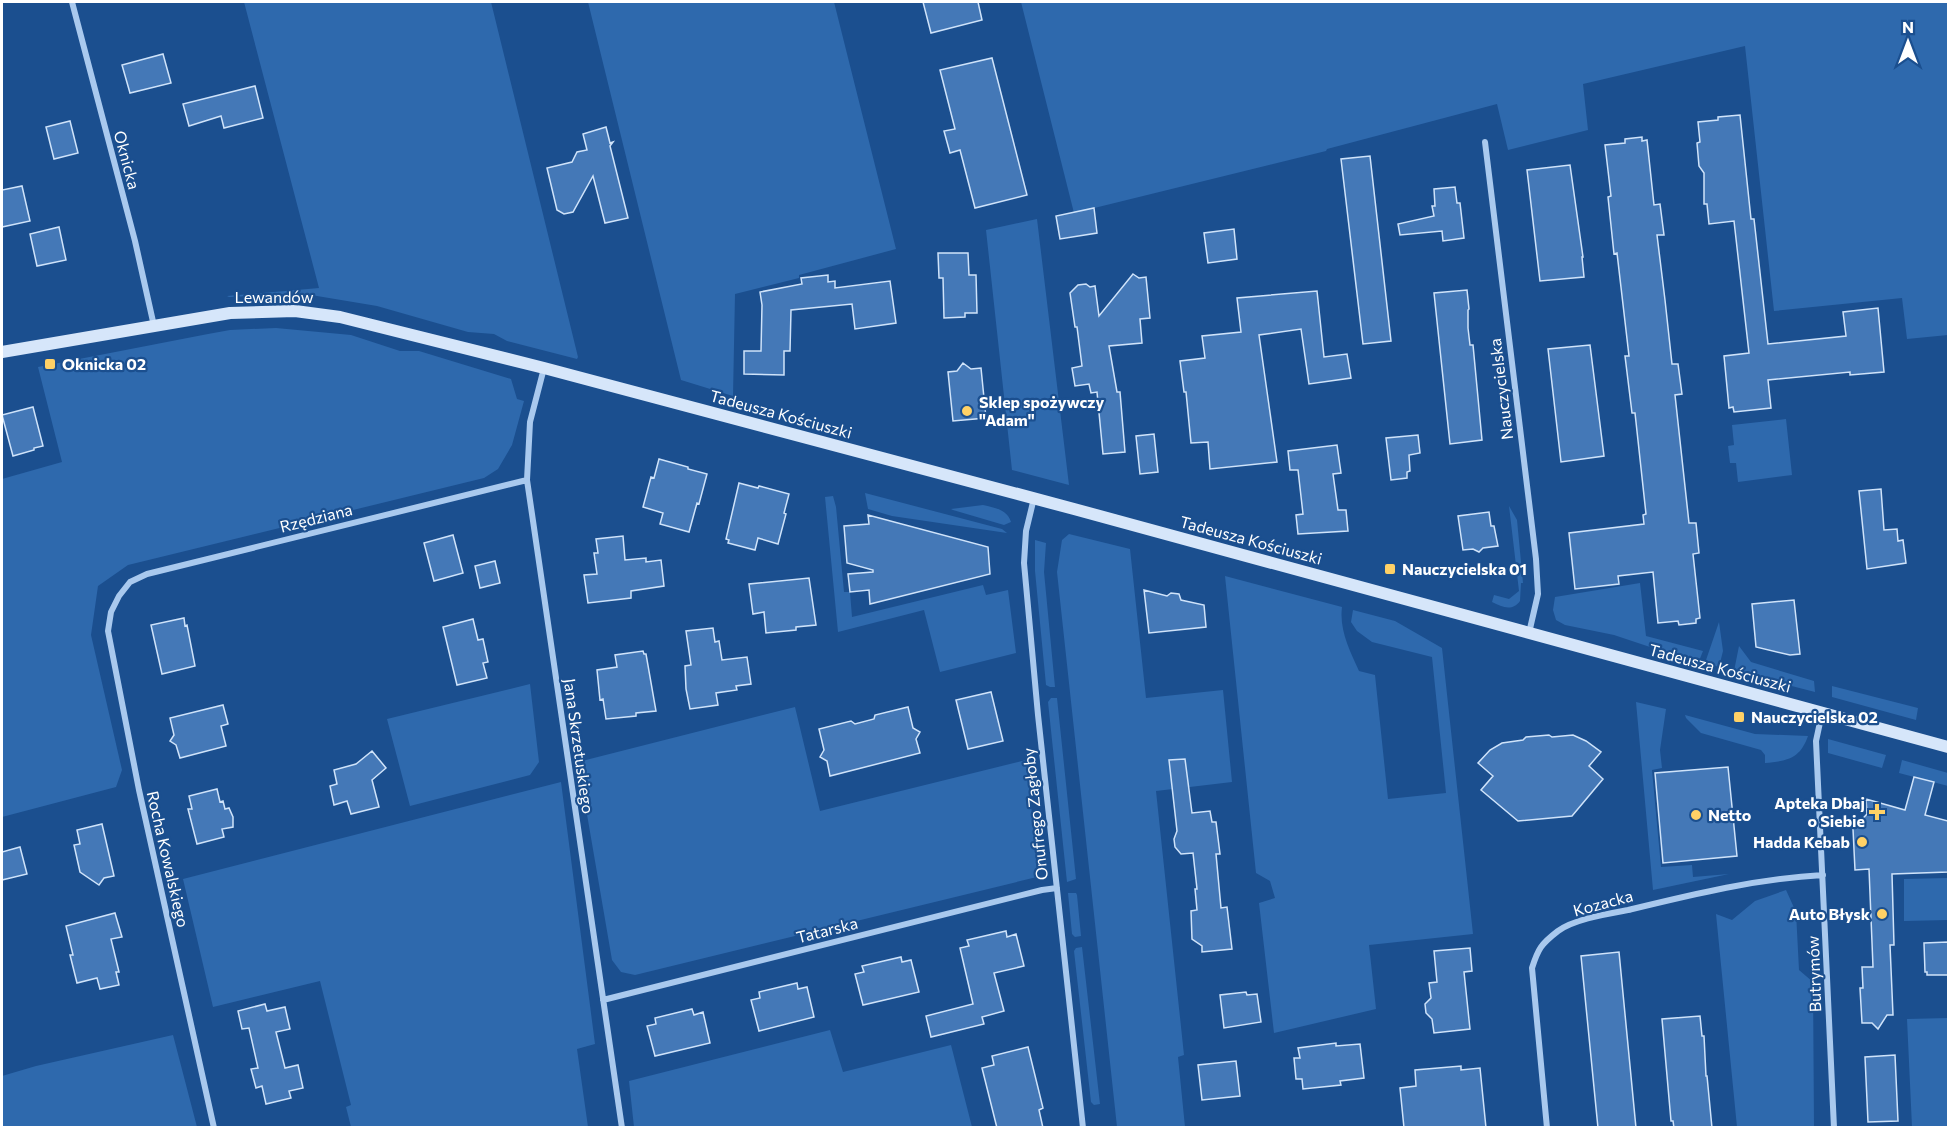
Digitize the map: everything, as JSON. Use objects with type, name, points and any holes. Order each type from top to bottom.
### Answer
[{"type":"street","name":"Oknicka","points":[[72,2],[135,241],[154,326]]},
{"type":"street","name":"Nauczycielska","points":[[1485,142],[1536,559],[1538,601],[1529,633]]},
{"type":"street","name":"Lewandów","points":[[2,352],[236,313],[313,312],[347,318],[544,368]]},
{"type":"street","name":"Tadeusza Kościuszki","points":[[544,368],[1034,498],[1948,747]]},
{"type":"street","name":"Jana Skrzetuskiego","points":[[544,368],[530,422],[526,480],[622,1128]]},
{"type":"street","name":"Rzędziana","points":[[119,596],[130,582],[147,574],[526,480]]},
{"type":"street","name":"Onufrego Zagłoby","points":[[1034,498],[1026,531],[1024,562],[1038,715],[1083,1128]]},
{"type":"street","name":"Rocha Kowalskiego","points":[[119,596],[111,612],[108,631],[139,790],[214,1128]]},
{"type":"street","name":"Butrymów","points":[[1822,713],[1816,741],[1834,1128]]},
{"type":"street","name":"Kozacka","points":[[1547,1128],[1532,968],[1538,950],[1559,930],[1584,920],[1715,889],[1782,877],[1823,875]]},
{"type":"street","name":"Tatarska","points":[[603,1000],[1057,888]]},
{"type":"shaded area","points":[[244,2],[491,2],[577,359],[507,341],[494,334],[468,332],[377,306],[311,295],[227,296],[319,288]]},
{"type":"shaded area","points":[[588,2],[834,2],[896,249],[799,275],[799,278],[735,294],[733,396],[681,380]]},
{"type":"shaded area","points":[[1021,2],[1948,2],[1948,335],[1907,339],[1902,298],[1774,311],[1745,46],[1583,84],[1588,130],[1508,150],[1497,104],[1326,151],[1074,213]]},
{"type":"shaded area","points":[[1037,219],[1069,485],[1012,470],[986,230]]},
{"type":"shaded area","points":[[276,328],[351,335],[400,351],[419,351],[511,379],[517,399],[524,401],[512,445],[498,469],[484,478],[128,565],[98,586],[91,635],[122,770],[116,787],[2,817],[2,479],[62,462],[38,367],[230,330]]},
{"type":"shaded area","points":[[1786,419],[1792,475],[1738,482],[1736,463],[1730,463],[1728,446],[1734,445],[1732,425]]},
{"type":"shaded area","points":[[865,493],[1002,529],[1007,533],[892,516],[868,509]]},
{"type":"shaded area","points":[[833,496],[844,592],[850,592],[852,617],[983,585],[986,595],[1008,590],[1016,653],[940,672],[924,610],[838,632],[825,497]]},
{"type":"shaded area","points":[[983,505],[1004,512],[1011,522],[1004,525],[951,509]]},
{"type":"shaded area","points":[[1509,506],[1517,520],[1523,583],[1521,583],[1520,601],[1507,608],[1492,602],[1494,595],[1509,599],[1519,591]]},
{"type":"shaded area","points":[[1069,534],[1130,549],[1146,698],[1223,690],[1232,782],[1156,791],[1184,1055],[1178,1057],[1185,1127],[1117,1127],[1057,572],[1062,540]]},
{"type":"shaded area","points":[[1035,540],[1046,543],[1044,572],[1055,687],[1046,685],[1035,571]]},
{"type":"shaded area","points":[[1225,576],[1342,607],[1344,632],[1359,671],[1375,675],[1388,799],[1446,793],[1432,657],[1372,642],[1357,631],[1351,622],[1353,610],[1395,621],[1442,648],[1473,934],[1369,945],[1376,1009],[1274,1033],[1259,903],[1275,898],[1270,881],[1256,873]]},
{"type":"shaded area","points":[[1640,583],[1646,636],[1703,651],[1699,661],[1614,635],[1565,625],[1556,620],[1553,610],[1555,597]]},
{"type":"shaded area","points":[[1719,622],[1723,651],[1719,667],[1705,663]]},
{"type":"shaded area","points":[[1739,646],[1751,662],[1814,681],[1815,692],[1734,671]]},
{"type":"shaded area","points":[[530,684],[539,762],[530,775],[410,806],[387,719]]},
{"type":"shaded area","points":[[1832,686],[1918,708],[1916,720],[1832,697]]},
{"type":"shaded area","points":[[1051,698],[1057,698],[1076,879],[1067,882],[1048,702]]},
{"type":"shaded area","points":[[1636,702],[1666,709],[1660,750],[1662,768],[1652,770],[1661,867],[1692,865],[1693,877],[1729,874],[1653,890]]},
{"type":"shaded area","points":[[795,707],[820,811],[1026,760],[1037,877],[635,975],[621,972],[612,960],[578,762]]},
{"type":"shaded area","points":[[1685,715],[1755,734],[1808,736],[1797,754],[1786,760],[1765,763],[1765,755],[1761,750],[1701,733]]},
{"type":"shaded area","points":[[1828,739],[1886,755],[1882,768],[1828,753]]},
{"type":"shaded area","points":[[1902,760],[1948,773],[1948,786],[1899,773]]},
{"type":"shaded area","points":[[561,782],[595,1044],[577,1049],[588,1127],[351,1127],[346,1107],[351,1105],[320,981],[213,1007],[183,879]]},
{"type":"shaded area","points":[[1948,878],[1948,920],[1904,921],[1904,879]]},
{"type":"shaded area","points":[[1786,890],[1796,912],[1799,970],[1813,982],[1814,1127],[1737,1127],[1716,914],[1732,920],[1755,901]]},
{"type":"shaded area","points":[[1068,893],[1077,895],[1081,936],[1075,937],[1072,934]]},
{"type":"shaded area","points":[[1082,947],[1100,1104],[1094,1105],[1091,1102],[1074,951]]},
{"type":"shaded area","points":[[1948,1018],[1948,1127],[1912,1127],[1907,1019]]},
{"type":"shaded area","points":[[830,1030],[843,1072],[951,1045],[972,1127],[634,1127],[629,1081]]},
{"type":"shaded area","points":[[173,1035],[197,1127],[2,1127],[2,1076]]},
{"type":"building","points":[[923,2],[978,2],[982,20],[931,33]]},
{"type":"building","points":[[163,54],[171,83],[130,93],[122,65]]},
{"type":"building","points":[[992,58],[1027,195],[975,208],[960,150],[950,153],[944,131],[955,129],[940,70]]},
{"type":"building","points":[[255,86],[263,118],[224,128],[221,116],[189,126],[183,104]]},
{"type":"building","points":[[1740,115],[1768,344],[1846,336],[1843,312],[1878,308],[1884,372],[1850,375],[1850,372],[1768,380],[1771,408],[1734,412],[1733,407],[1729,408],[1724,356],[1749,353],[1734,221],[1709,224],[1707,204],[1704,204],[1704,173],[1699,166],[1697,143],[1700,142],[1698,122]]},
{"type":"building","points":[[70,121],[78,153],[54,159],[46,127]]},
{"type":"building","points":[[606,127],[610,143],[613,142],[610,146],[628,218],[605,223],[593,176],[573,212],[564,214],[557,210],[547,168],[572,162],[577,152],[587,150],[583,134]]},
{"type":"building","points":[[1642,137],[1642,141],[1647,140],[1654,205],[1660,204],[1664,235],[1657,235],[1672,364],[1678,364],[1682,394],[1675,395],[1689,523],[1696,523],[1699,553],[1693,554],[1700,618],[1696,619],[1696,623],[1679,625],[1678,621],[1658,623],[1653,572],[1618,576],[1619,584],[1575,589],[1569,533],[1644,524],[1643,515],[1646,514],[1635,413],[1632,413],[1625,356],[1629,356],[1617,253],[1614,254],[1605,145],[1625,143],[1625,139]]},
{"type":"building","points":[[1370,156],[1391,341],[1363,344],[1341,159]]},
{"type":"building","points":[[1570,165],[1584,277],[1540,281],[1527,170]]},
{"type":"building","points":[[22,186],[30,221],[2,227],[2,190]]},
{"type":"building","points":[[1455,187],[1457,203],[1460,203],[1464,238],[1443,241],[1442,231],[1400,235],[1398,224],[1434,216],[1432,206],[1435,206],[1434,189]]},
{"type":"building","points":[[1094,208],[1097,233],[1060,239],[1056,216]]},
{"type":"building","points":[[59,227],[66,260],[37,266],[30,234]]},
{"type":"building","points":[[1234,229],[1237,259],[1208,263],[1204,233]]},
{"type":"building","points":[[938,253],[968,253],[969,275],[976,275],[977,313],[965,313],[965,317],[944,318],[943,278],[939,278]]},
{"type":"building","points":[[1133,274],[1139,278],[1146,277],[1150,318],[1140,319],[1142,343],[1109,346],[1117,392],[1120,392],[1125,452],[1103,454],[1097,392],[1091,393],[1089,384],[1075,386],[1072,368],[1082,366],[1070,293],[1078,285],[1095,286],[1099,316]]},
{"type":"building","points":[[828,275],[828,282],[835,281],[835,288],[890,281],[896,323],[855,329],[852,304],[791,310],[790,351],[784,351],[784,375],[744,374],[744,351],[761,351],[760,292],[802,284],[801,278]]},
{"type":"building","points":[[1467,290],[1468,328],[1470,345],[1473,345],[1482,440],[1450,444],[1434,293]]},
{"type":"building","points":[[1317,291],[1324,357],[1347,354],[1351,378],[1309,384],[1301,329],[1259,335],[1277,462],[1210,469],[1208,442],[1191,443],[1186,392],[1184,392],[1180,361],[1205,358],[1202,336],[1241,332],[1237,298]]},
{"type":"building","points":[[1590,345],[1604,456],[1561,462],[1548,349]]},
{"type":"building","points":[[963,363],[971,369],[981,368],[986,418],[953,421],[948,372],[957,371]]},
{"type":"building","points":[[33,407],[43,446],[13,456],[2,415]]},
{"type":"building","points":[[1154,434],[1158,472],[1140,474],[1136,436]]},
{"type":"building","points":[[1418,435],[1420,453],[1409,455],[1410,471],[1407,472],[1407,478],[1391,480],[1386,438]]},
{"type":"building","points":[[1337,445],[1341,473],[1333,474],[1338,510],[1346,510],[1348,531],[1298,534],[1296,515],[1303,514],[1298,470],[1290,470],[1288,451]]},
{"type":"building","points":[[659,459],[707,474],[689,532],[660,524],[663,513],[643,507],[651,477],[654,478]]},
{"type":"building","points":[[739,483],[789,494],[778,544],[758,538],[755,550],[728,543],[729,540],[726,539]]},
{"type":"building","points":[[1881,489],[1884,530],[1897,529],[1898,541],[1903,540],[1906,563],[1867,569],[1859,491]]},
{"type":"building","points":[[1489,512],[1498,546],[1483,548],[1479,552],[1473,549],[1463,550],[1458,516]]},
{"type":"building","points":[[868,515],[988,547],[990,574],[870,604],[869,590],[850,592],[848,574],[873,572],[873,570],[847,563],[844,526],[869,524]]},
{"type":"building","points":[[453,535],[463,573],[434,581],[424,543]]},
{"type":"building","points":[[623,536],[625,560],[646,558],[646,562],[661,560],[664,586],[631,591],[631,598],[588,603],[584,575],[597,574],[594,553],[598,553],[596,539]]},
{"type":"building","points":[[495,561],[500,583],[480,588],[475,566]]},
{"type":"building","points":[[809,578],[816,625],[766,633],[764,612],[753,614],[749,584]]},
{"type":"building","points":[[1144,590],[1167,596],[1171,593],[1179,594],[1181,600],[1204,605],[1206,627],[1149,633]]},
{"type":"building","points":[[1794,600],[1800,654],[1790,655],[1756,647],[1752,604]]},
{"type":"building","points":[[184,618],[195,666],[162,674],[151,625]]},
{"type":"building","points":[[473,619],[478,640],[483,639],[488,662],[483,663],[487,678],[457,685],[443,627]]},
{"type":"building","points":[[713,628],[715,642],[719,641],[722,660],[747,657],[751,684],[736,686],[737,690],[716,693],[718,705],[690,709],[685,666],[691,665],[686,631]]},
{"type":"building","points":[[643,651],[646,654],[656,711],[606,719],[603,699],[600,700],[597,670],[617,667],[615,655]]},
{"type":"building","points":[[991,692],[1003,741],[968,749],[956,700]]},
{"type":"building","points":[[223,705],[228,724],[221,726],[226,746],[180,758],[176,745],[170,741],[174,735],[170,718]]},
{"type":"building","points":[[908,707],[913,728],[920,732],[916,739],[920,753],[830,776],[827,761],[820,757],[824,750],[819,729],[851,721],[855,724],[874,719],[875,715]]},
{"type":"building","points":[[1549,735],[1552,737],[1573,735],[1601,752],[1589,766],[1603,779],[1572,816],[1518,821],[1481,790],[1493,776],[1478,763],[1490,750],[1502,743],[1523,740],[1526,737]]},
{"type":"building","points":[[372,751],[386,768],[372,780],[379,807],[351,814],[347,801],[334,805],[330,786],[337,784],[334,770],[356,764]]},
{"type":"building","points":[[1185,759],[1192,813],[1210,811],[1212,822],[1216,822],[1220,854],[1216,854],[1221,908],[1227,907],[1232,949],[1202,952],[1202,946],[1192,939],[1191,911],[1197,910],[1193,853],[1181,854],[1175,847],[1174,839],[1177,831],[1169,760]]},
{"type":"building","name":"Netto","points":[[1728,767],[1737,856],[1663,863],[1655,773]]},
{"type":"building","points":[[1914,777],[1934,782],[1925,815],[1948,821],[1948,872],[1892,874],[1894,945],[1890,945],[1893,1015],[1887,1015],[1878,1029],[1872,1023],[1862,1023],[1860,988],[1863,988],[1862,967],[1873,967],[1869,869],[1855,870],[1853,829],[1867,814],[1866,799],[1905,810]]},
{"type":"building","points":[[217,789],[220,802],[223,801],[225,809],[229,808],[233,817],[233,827],[222,829],[224,837],[197,844],[188,809],[192,809],[189,796]]},
{"type":"building","points":[[102,824],[114,876],[104,878],[99,885],[80,872],[74,845],[80,844],[77,830]]},
{"type":"building","points":[[20,847],[27,874],[2,880],[2,852]]},
{"type":"building","points":[[115,913],[122,937],[111,939],[119,972],[116,972],[119,985],[100,989],[97,978],[77,983],[66,926]]},
{"type":"building","points":[[1006,931],[1007,937],[1016,934],[1024,966],[994,973],[1004,1011],[982,1017],[984,1024],[931,1037],[926,1016],[973,1004],[960,948],[969,946],[967,940]]},
{"type":"building","points":[[1948,942],[1948,975],[1927,975],[1924,943]]},
{"type":"building","points":[[1470,948],[1472,971],[1464,972],[1470,1029],[1434,1033],[1432,1019],[1426,1013],[1425,1004],[1431,998],[1429,983],[1437,982],[1434,951]]},
{"type":"building","points":[[1619,952],[1636,1128],[1598,1128],[1581,956]]},
{"type":"building","points":[[901,957],[902,962],[911,960],[919,992],[863,1005],[855,974],[864,972],[862,966]]},
{"type":"building","points":[[797,983],[798,989],[807,987],[814,1017],[759,1031],[751,1000],[760,998],[759,992]]},
{"type":"building","points":[[1246,992],[1247,995],[1257,994],[1261,1022],[1224,1028],[1220,995]]},
{"type":"building","points":[[265,1004],[267,1011],[285,1007],[290,1029],[276,1032],[285,1068],[298,1065],[303,1088],[289,1091],[291,1098],[266,1104],[262,1086],[256,1088],[251,1069],[258,1068],[249,1028],[242,1029],[238,1011]]},
{"type":"building","points":[[692,1009],[694,1015],[703,1012],[710,1043],[655,1056],[647,1026],[656,1024],[655,1018]]},
{"type":"building","points":[[1700,1016],[1702,1036],[1704,1036],[1712,1128],[1674,1128],[1673,1121],[1671,1121],[1662,1019]]},
{"type":"building","points":[[1336,1043],[1336,1046],[1360,1044],[1364,1078],[1340,1081],[1341,1085],[1303,1089],[1302,1079],[1296,1079],[1294,1058],[1300,1058],[1298,1048]]},
{"type":"building","points":[[1028,1047],[1043,1108],[1039,1110],[1043,1128],[997,1128],[982,1068],[994,1065],[992,1056]]},
{"type":"building","points":[[1895,1055],[1898,1121],[1868,1122],[1865,1057]]},
{"type":"building","points":[[1236,1061],[1240,1096],[1202,1100],[1198,1065]]},
{"type":"building","points":[[1461,1066],[1461,1070],[1480,1068],[1486,1128],[1404,1128],[1400,1088],[1416,1086],[1415,1070]]},
{"type":"place","name":"Oknicka 02","points":[[50,364]]},
{"type":"place","name":"Sklep spożywczy \"Adam\"","points":[[967,411]]},
{"type":"place","name":"Nauczycielska 01","points":[[1390,569]]},
{"type":"place","name":"Nauczycielska 02","points":[[1739,717]]},
{"type":"place","name":"Apteka Dbaj o Siebie","points":[[1877,812]]},
{"type":"place","name":"Netto","points":[[1696,815]]},
{"type":"place","name":"Hadda Kebab","points":[[1862,842]]},
{"type":"place","name":"Auto Błysk","points":[[1882,914]]}]
